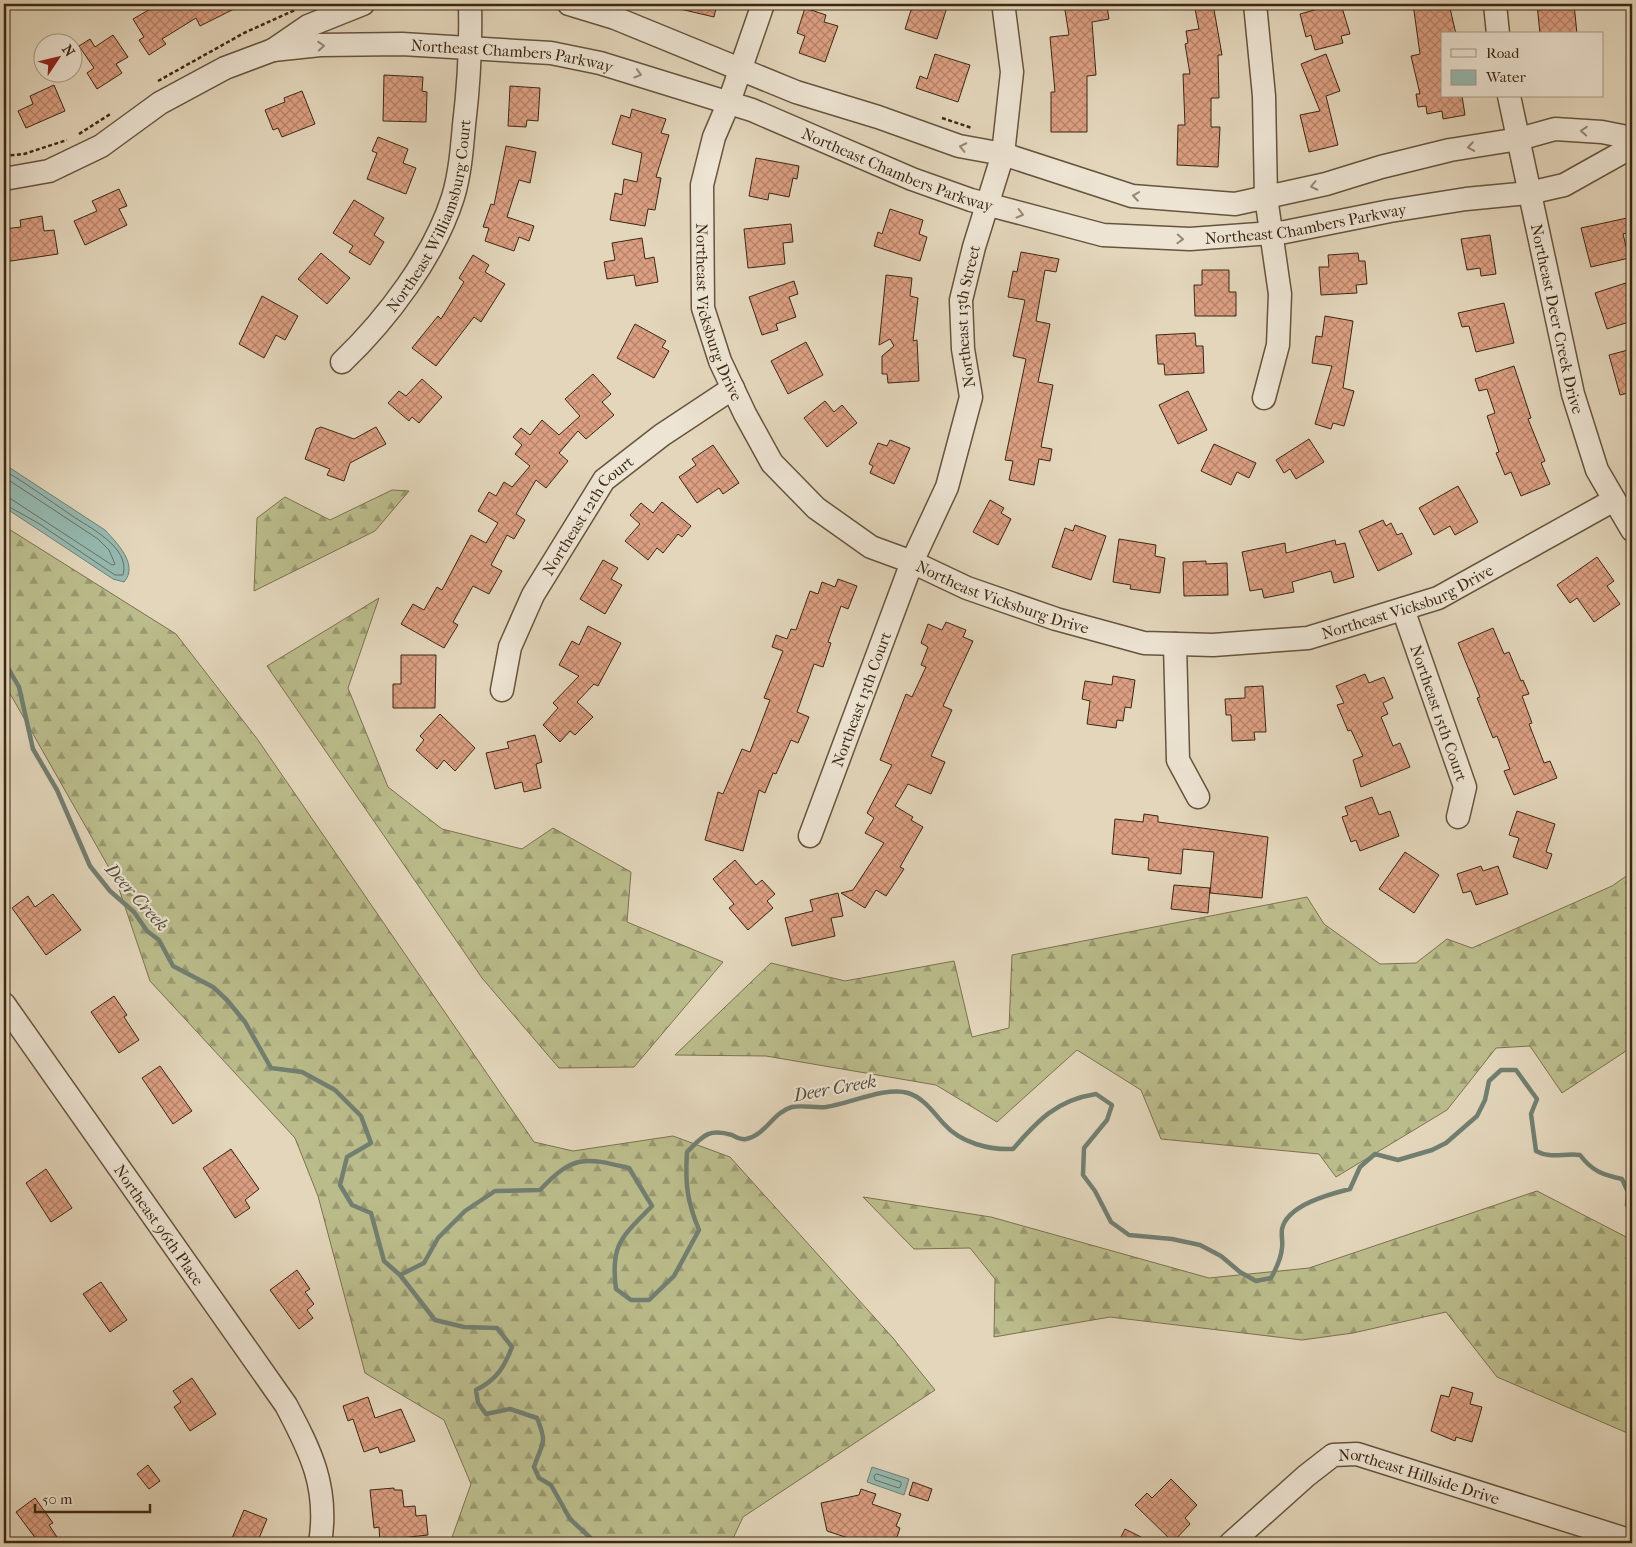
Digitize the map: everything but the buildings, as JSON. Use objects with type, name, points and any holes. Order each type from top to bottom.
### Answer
[{"type":"street","name":"Northeast Chambers Parkway","points":[[4,179],[49,171],[58,167],[101,146],[160,103],[225,68],[273,50],[308,26],[363,4]]},
{"type":"street","name":"Northeast Williamsburg Court","points":[[342,362],[362,343],[410,284],[434,240],[453,196],[462,149],[471,48],[470,4]]},
{"type":"street","name":"Northeast Chambers Parkway","points":[[569,4],[615,18],[740,71],[796,92],[878,117],[959,146],[1002,154],[1132,196],[1235,204],[1326,184],[1381,167],[1450,150],[1519,139],[1555,129],[1602,132],[1632,138]]},
{"type":"street","name":"Northeast Vicksburg Drive","points":[[763,4],[729,102],[714,137],[702,185],[703,308],[720,361],[772,463],[816,508],[871,547],[912,562],[968,588],[1056,619],[1144,643],[1213,645],[1308,638],[1438,598],[1614,500]]},
{"type":"street","points":[[1255,4],[1264,96],[1266,197],[1280,302],[1278,345],[1264,398]]},
{"type":"street","points":[[1496,4],[1498,32]]},
{"type":"street","points":[[1002,154],[1012,72],[1004,10]]},
{"type":"street","name":"Northeast Chambers Parkway","points":[[273,50],[320,45],[375,44],[550,53],[600,63],[729,102],[820,138],[912,179],[987,204],[1103,235],[1190,239],[1272,233],[1390,210],[1466,199],[1529,193],[1564,184],[1632,147]]},
{"type":"street","name":"Northeast Deer Creek Drive","points":[[1509,98],[1573,394],[1597,470],[1632,530]]},
{"type":"street","name":"Northeast 13th Street","points":[[912,562],[947,487],[971,397],[963,349],[961,300],[1002,154]]},
{"type":"street","name":"Northeast 12th Court","points":[[502,690],[510,647],[534,595],[604,480],[662,435],[733,388]]},
{"type":"street","name":"Northeast 13th Court","points":[[810,836],[912,562]]},
{"type":"street","name":"Northeast 15th Court","points":[[1403,609],[1466,787],[1458,817]]},
{"type":"street","points":[[1175,644],[1178,760],[1198,797]]},
{"type":"street","name":"Northeast 96th Place","points":[[4,1004],[286,1405],[309,1448],[320,1483],[323,1522],[320,1543]]},
{"type":"street","name":"Northeast Hillside Drive","points":[[1231,1543],[1306,1476],[1333,1455],[1357,1454],[1588,1536],[1632,1541]]},
{"type":"path","points":[[937,117],[975,129]]},
{"type":"green space","points":[[392,490],[409,491],[375,531],[254,591],[257,518],[285,497],[330,520]]},
{"type":"green space","points":[[4,526],[176,634],[258,740],[534,1142],[573,1151],[673,1136],[730,1157],[893,1338],[935,1390],[743,1517],[731,1543],[450,1543],[471,1484],[444,1420],[365,1373],[318,1196],[295,1138],[150,981],[116,880],[4,683]]},
{"type":"green space","points":[[379,598],[348,688],[388,787],[442,829],[522,849],[553,828],[631,872],[627,922],[723,962],[634,1067],[559,1068],[482,978],[267,666]]},
{"type":"green space","points":[[1632,872],[1632,1047],[1562,1093],[1530,1046],[1496,1048],[1447,1110],[1336,1177],[1319,1154],[1161,1139],[1141,1090],[1077,1050],[997,1122],[936,1085],[766,1056],[675,1055],[771,963],[845,981],[954,961],[972,1037],[1009,1028],[1012,955],[1307,897],[1324,924],[1380,964],[1416,963],[1447,939],[1472,948],[1612,886]]},
{"type":"green space","points":[[1537,1191],[1632,1240],[1632,1435],[1497,1377],[1446,1312],[1353,1333],[1302,1340],[1110,1317],[994,1337],[995,1279],[970,1248],[914,1249],[863,1197],[991,1217],[1209,1278],[1309,1268]]},
{"type":"water","points":[[4,464],[105,530],[125,554],[128,562],[128,575],[124,582],[113,579],[4,507]]},
{"type":"water","points":[[872,1467],[909,1479],[904,1495],[867,1482]]},
{"type":"waterway","name":"Deer Creek","points":[[4,661],[19,687],[33,749],[57,790],[90,866],[110,891],[134,912],[147,931],[159,940],[173,966],[213,987],[227,1000],[245,1022],[271,1068],[302,1072],[335,1090],[361,1116],[371,1143],[347,1157],[340,1185],[352,1205],[371,1213],[384,1261],[400,1275],[424,1263],[438,1238],[465,1211],[495,1191],[540,1190],[562,1170],[571,1165],[580,1162],[601,1162],[629,1168],[652,1206],[620,1242],[615,1261],[616,1289],[631,1300],[649,1300],[674,1276],[699,1230],[689,1201],[686,1174],[687,1152],[697,1142],[706,1135],[717,1132],[742,1139],[753,1137],[785,1110],[792,1107],[826,1107],[878,1094],[899,1091],[919,1098],[951,1131],[967,1141],[985,1147],[1004,1149],[1013,1149],[1040,1120],[1059,1106],[1096,1094],[1112,1105],[1107,1120],[1084,1148],[1083,1175],[1095,1191],[1111,1222],[1129,1235],[1172,1239],[1200,1245],[1221,1256],[1240,1272],[1256,1281],[1271,1278],[1273,1275],[1281,1252],[1282,1229],[1292,1213],[1310,1202],[1350,1189],[1360,1167],[1375,1154],[1398,1160],[1432,1150],[1446,1143],[1477,1116],[1485,1100],[1489,1081],[1501,1070],[1516,1070],[1537,1099],[1531,1114],[1536,1151],[1547,1155],[1580,1155],[1598,1172],[1622,1179],[1628,1192],[1627,1205],[1632,1209]]},
{"type":"waterway","points":[[400,1275],[435,1320],[464,1327],[497,1328],[512,1347],[506,1361],[494,1378],[476,1390],[478,1403],[486,1414],[510,1409],[537,1418],[543,1439],[534,1467],[539,1478],[551,1485],[570,1519],[596,1543]]}]
